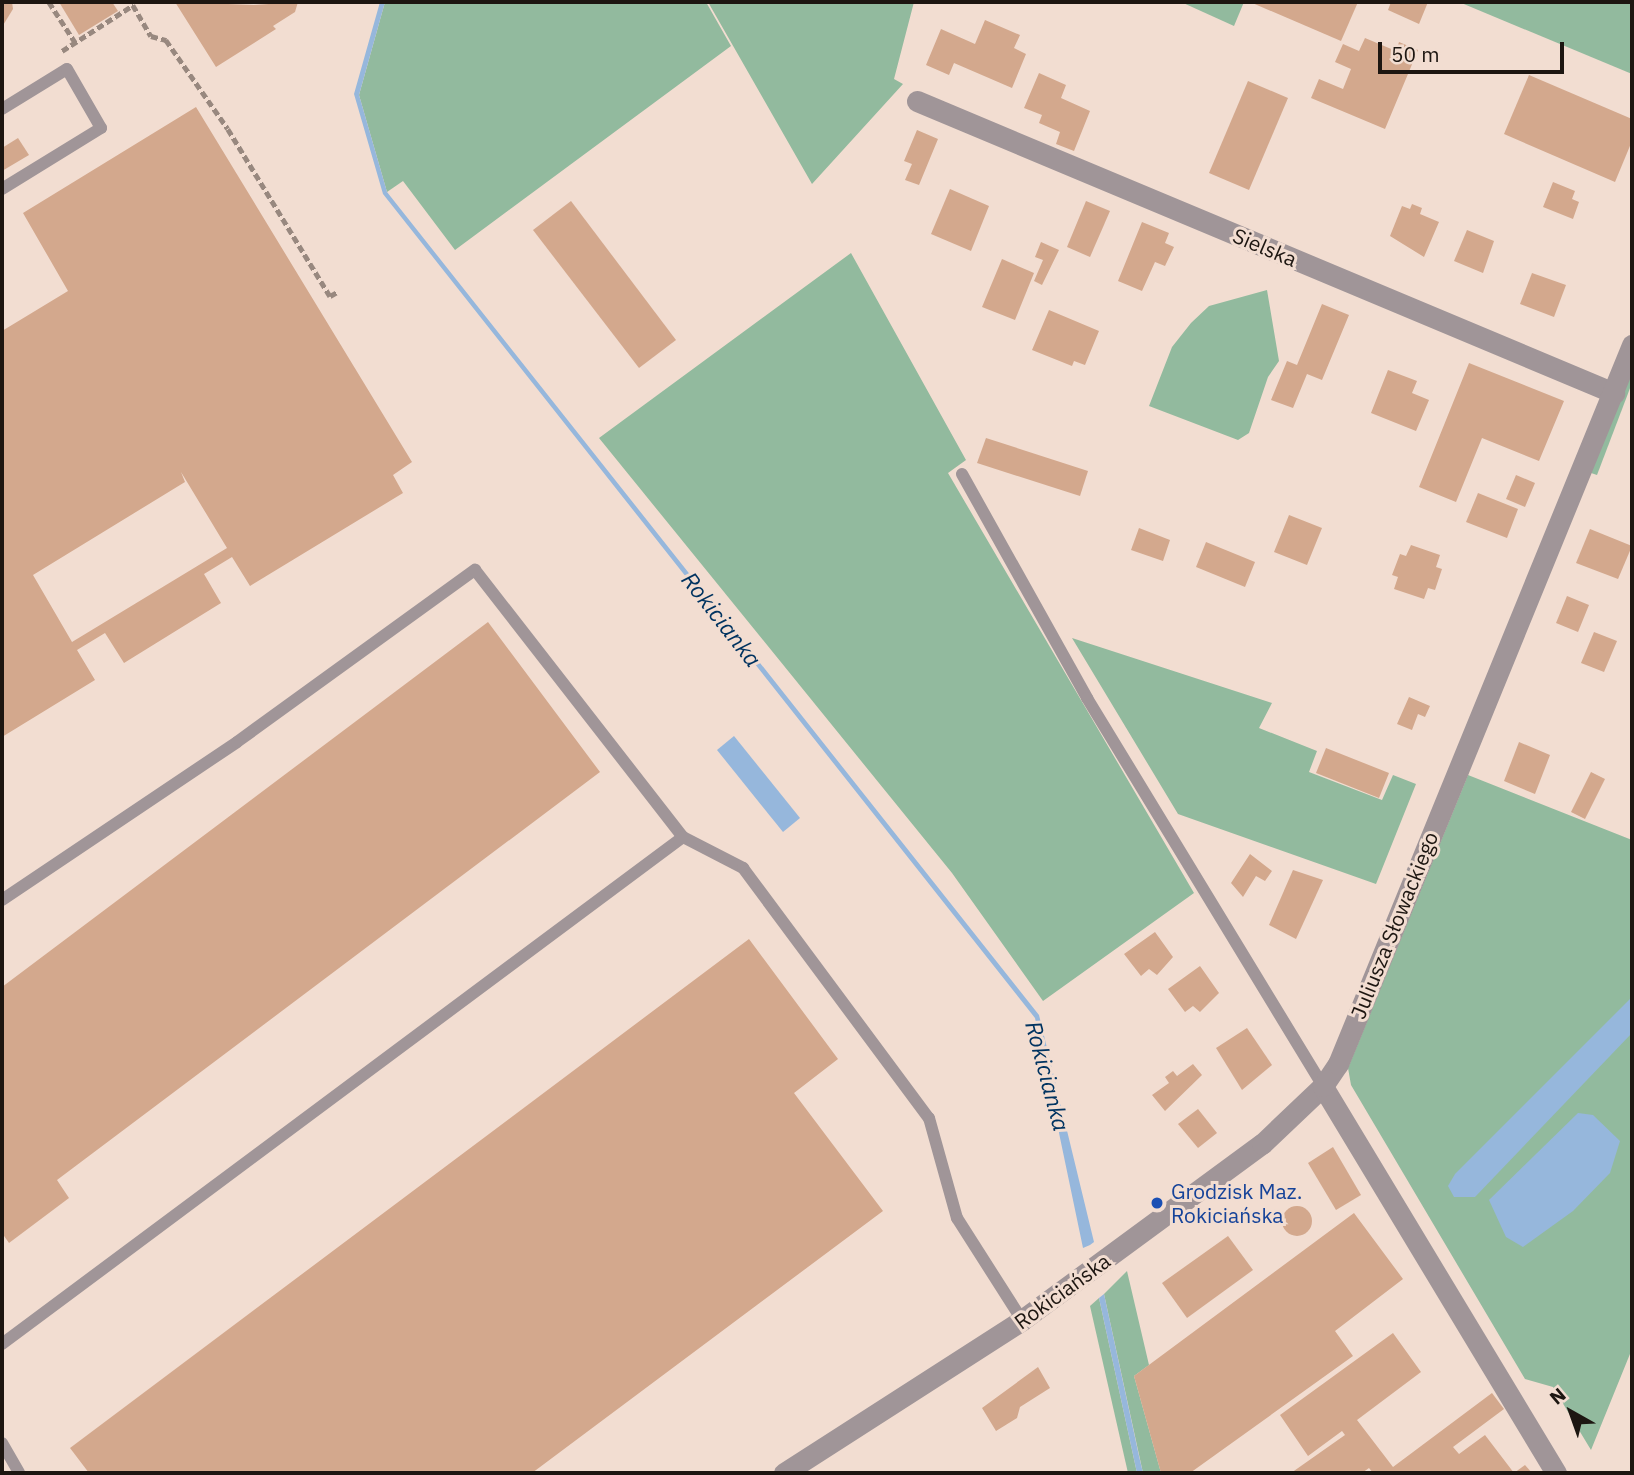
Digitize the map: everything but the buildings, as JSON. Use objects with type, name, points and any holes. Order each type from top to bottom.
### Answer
[{"type":"street","name":"Sielska","points":[[917,102],[1614,393]]},
{"type":"street","name":"Juliusza Słowackiego","points":[[1324,1086],[1338,1064],[1632,345]]},
{"type":"street","name":"Rokiciańska","points":[[784,1473],[1022,1320],[1262,1144],[1324,1086]]},
{"type":"street","points":[[1324,1086],[1556,1473]]},
{"type":"lane","points":[[2,109],[67,69],[101,128],[2,189]]},
{"type":"lane","points":[[962,474],[1087,698],[1324,1086]]},
{"type":"lane","points":[[2,900],[237,742],[475,570],[683,837],[743,868],[929,1118],[957,1218],[1022,1320]]},
{"type":"lane","points":[[2,1344],[683,837]]},
{"type":"lane","points":[[2,1443],[19,1473]]},
{"type":"path","points":[[50,2],[75,42]]},
{"type":"path","points":[[60,53],[135,4],[151,36],[166,40],[228,129],[330,296],[339,290]]},
{"type":"green space","points":[[385,2],[706,2],[731,46],[455,250],[403,181],[387,192],[359,95]]},
{"type":"green space","points":[[708,2],[914,2],[894,79],[903,84],[812,184]]},
{"type":"green space","points":[[1181,2],[1244,2],[1234,26]]},
{"type":"green space","points":[[1459,2],[1632,2],[1632,74]]},
{"type":"green space","points":[[851,253],[966,460],[948,473],[1194,893],[1043,1001],[952,873],[599,438]]},
{"type":"green space","points":[[1267,290],[1279,361],[1268,377],[1249,433],[1238,440],[1149,406],[1172,347],[1191,323],[1209,306]]},
{"type":"green space","points":[[1632,365],[1632,383],[1597,475],[1588,472]]},
{"type":"green space","points":[[1072,638],[1272,703],[1259,728],[1317,751],[1309,772],[1382,800],[1393,775],[1416,784],[1376,884],[1178,814]]},
{"type":"green space","points":[[1468,775],[1632,840],[1632,1349],[1591,1450],[1553,1387],[1525,1379],[1351,1085],[1348,1068]]},
{"type":"green space","points":[[1127,1271],[1149,1365],[1134,1376],[1161,1473],[1143,1473],[1104,1294]]},
{"type":"green space","points":[[1099,1298],[1137,1473],[1128,1473],[1090,1306]]},
{"type":"water","name":"Rokicianka","points":[[380,2],[385,2],[359,95],[387,192],[1039,1015],[1094,1242],[1090,1245],[1083,1248],[1035,1018],[383,194],[354,94]]},
{"type":"water","points":[[734,736],[800,818],[783,832],[717,750]]},
{"type":"water","points":[[1632,997],[1632,1033],[1475,1197],[1454,1197],[1448,1186],[1455,1174]]},
{"type":"water","points":[[1578,1113],[1593,1115],[1620,1141],[1610,1173],[1573,1211],[1523,1247],[1506,1237],[1489,1200]]},
{"type":"water","points":[[1104,1294],[1143,1473],[1137,1473],[1099,1298]]},
{"type":"place","name":"Grodzisk Maz. Rokiciańska","points":[[1157,1203]]}]
